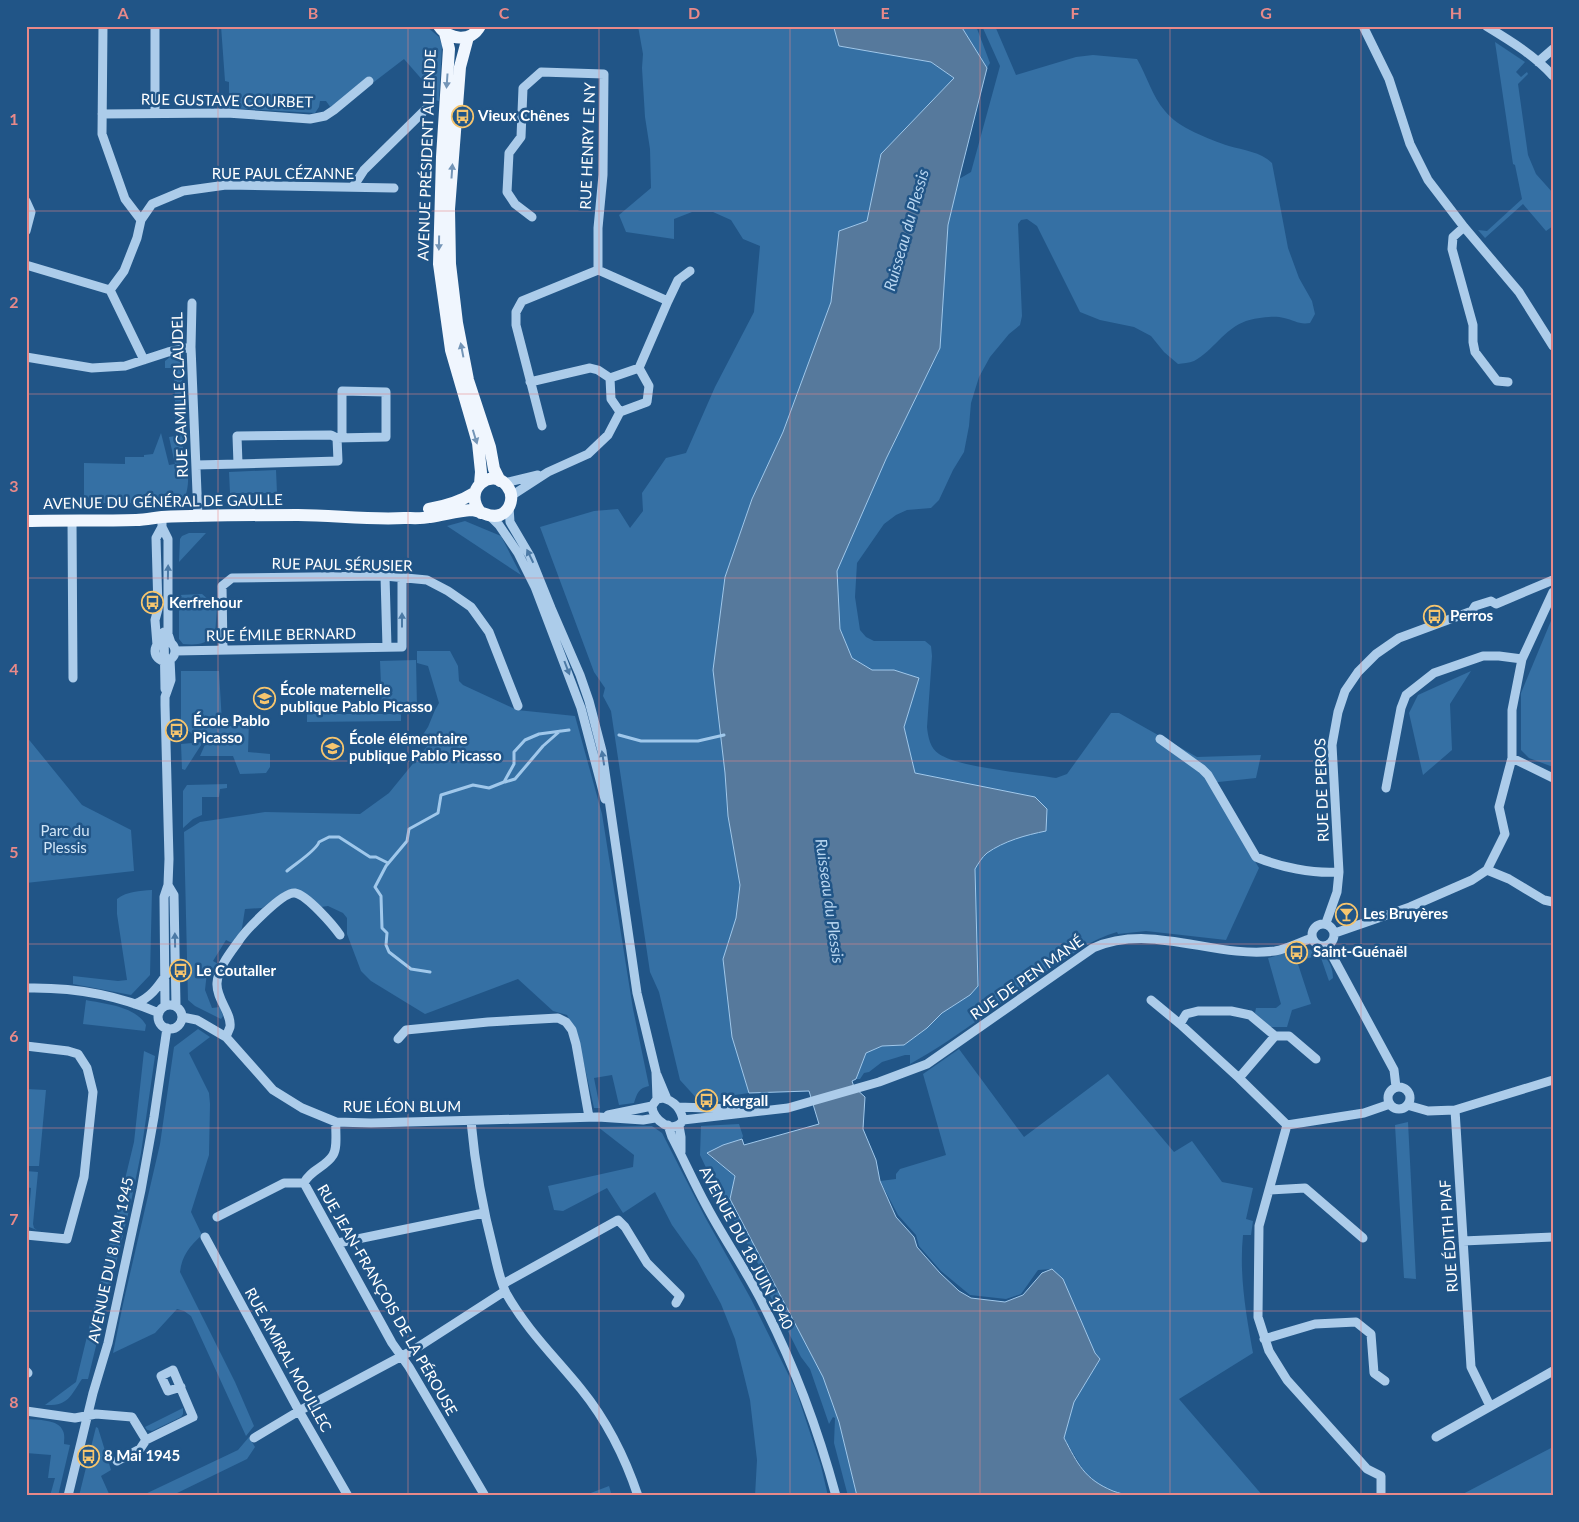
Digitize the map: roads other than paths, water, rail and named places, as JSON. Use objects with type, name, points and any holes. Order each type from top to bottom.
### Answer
[{"type":"main road","points":[[442,30],[458,38],[468,37],[477,31],[480,26]]},
{"type":"main road","name":"AVENUE PRÉSIDENT ALLENDE","points":[[442,30],[449,49],[442,157],[439,264],[451,350],[478,443],[481,472],[477,489]]},
{"type":"main road","name":"AVENUE PRÉSIDENT ALLENDE","points":[[468,37],[460,67],[450,209],[450,264],[457,323],[468,380],[490,447],[494,469],[502,482]]},
{"type":"main road","points":[[491,479],[502,482],[510,491],[510,502],[500,515],[486,514],[474,502],[477,489],[491,479]]},
{"type":"main road","name":"AVENUE DU GÉNÉRAL DE GAULLE","points":[[26,521],[136,520],[162,522],[198,517],[422,510],[444,506],[465,499],[477,489]]},
{"type":"main road","name":"AVENUE DU GÉNÉRAL DE GAULLE","points":[[300,515],[385,519],[428,518],[474,510],[486,514]]},
{"type":"street","points":[[103,26],[102,134],[125,199],[141,220]]},
{"type":"street","points":[[155,26],[155,113]]},
{"type":"street","points":[[1363,26],[1389,79],[1410,144],[1428,180],[1464,227],[1519,292],[1553,346]]},
{"type":"street","points":[[1486,26],[1512,42],[1553,76]]},
{"type":"street","points":[[1538,62],[1553,49]]},
{"type":"street","name":"RUE HENRY LE NY","points":[[532,217],[515,204],[508,192],[509,153],[521,137],[523,88],[541,72],[604,74],[603,175],[598,228],[598,270]]},
{"type":"street","name":"RUE GUSTAVE COURBET","points":[[102,114],[226,114],[310,118],[325,116],[369,81]]},
{"type":"street","points":[[352,187],[364,170],[428,107]]},
{"type":"street","name":"RUE PAUL CÉZANNE","points":[[110,290],[124,271],[137,238],[141,220],[152,204],[183,191],[226,185],[394,188]]},
{"type":"street","points":[[26,201],[31,212],[26,231]]},
{"type":"street","points":[[1464,227],[1453,237],[1452,249],[1473,325],[1475,352],[1496,381],[1508,382]]},
{"type":"street","points":[[26,265],[110,290],[144,360]]},
{"type":"street","points":[[542,426],[516,325],[516,312],[522,300],[598,270],[668,301]]},
{"type":"street","points":[[610,378],[639,368],[678,280],[690,271]]},
{"type":"street","name":"RUE CAMILLE CLAUDEL","points":[[192,303],[191,347],[198,517]]},
{"type":"street","points":[[26,357],[92,368],[125,366],[191,347]]},
{"type":"street","points":[[530,382],[590,368],[598,370],[610,378]]},
{"type":"street","points":[[502,482],[548,472],[588,454],[608,435],[620,412],[647,402],[649,386],[639,368]]},
{"type":"street","points":[[610,378],[611,399],[620,412]]},
{"type":"street","points":[[196,465],[238,464],[338,461],[340,437],[342,392],[386,392],[386,437],[340,437],[331,435],[238,436],[238,464]]},
{"type":"street","points":[[548,472],[510,502],[510,522],[530,556],[589,701],[602,751],[637,993],[656,1072],[667,1099],[678,1107]]},
{"type":"street","points":[[486,514],[499,525],[529,574],[569,673],[582,708],[616,841]]},
{"type":"street","points":[[72,520],[73,678]]},
{"type":"street","points":[[162,522],[156,538],[158,609],[166,643],[164,661],[160,663],[162,692],[165,697]]},
{"type":"street","points":[[162,522],[168,539],[168,638],[164,661],[171,680],[165,697],[168,885],[164,897],[165,1006],[158,1013],[158,1021],[163,1027],[167,1028],[177,1026],[182,1017],[176,1006],[174,895],[168,885]]},
{"type":"street","points":[[385,576],[387,647],[402,647],[402,578]]},
{"type":"street","name":"RUE PAUL SÉRUSIER","points":[[223,650],[222,586],[232,578],[385,576],[428,580],[471,607],[489,632],[518,706]]},
{"type":"street","name":"RUE DE PEROS","points":[[1326,923],[1337,892],[1339,872],[1332,745],[1338,712],[1346,691],[1358,672],[1376,654],[1399,638],[1472,611],[1475,606],[1491,601],[1496,604],[1553,580]]},
{"type":"street","points":[[1335,933],[1410,907],[1472,880],[1487,870],[1505,834],[1499,806],[1512,758],[1512,710],[1522,659],[1553,592]]},
{"type":"street","points":[[158,609],[155,620],[166,643]]},
{"type":"street","name":"RUE ÉMILE BERNARD","points":[[166,643],[223,650],[387,647]]},
{"type":"street","points":[[1386,788],[1401,708],[1406,695],[1434,673],[1483,656],[1522,659]]},
{"type":"street","points":[[1160,739],[1208,775],[1256,857],[1267,862],[1295,868],[1339,872]]},
{"type":"street","points":[[1512,758],[1553,778]]},
{"type":"street","points":[[1487,870],[1509,879],[1544,900],[1553,902]]},
{"type":"street","points":[[226,1038],[230,1026],[229,1017],[218,996],[217,982],[221,969],[239,940],[282,897],[293,892],[300,894],[329,920],[340,935]]},
{"type":"street","points":[[1326,923],[1335,933],[1333,940],[1327,946],[1320,946],[1312,938],[1312,930],[1315,926],[1326,923]]},
{"type":"street","name":"RUE DE PEN MANÉ","points":[[678,1107],[788,1108],[912,1071],[928,1064],[1093,948],[1116,940],[1155,939],[1234,950],[1277,951],[1312,938]]},
{"type":"street","points":[[1327,946],[1394,1070],[1396,1087]]},
{"type":"street","points":[[135,1004],[146,1000],[166,975]]},
{"type":"street","points":[[26,988],[67,989],[135,1004],[158,1013]]},
{"type":"street","points":[[1151,1000],[1239,1078],[1286,1125]]},
{"type":"street","points":[[165,1006],[176,1006]]},
{"type":"street","points":[[1180,1024],[1186,1014],[1198,1011],[1231,1011],[1250,1015],[1275,1036],[1289,1036],[1316,1059]]},
{"type":"street","name":"RUE LÉON BLUM","points":[[182,1017],[197,1020],[226,1038],[273,1090],[302,1108],[336,1122],[371,1123],[594,1117],[643,1120],[655,1118]]},
{"type":"street","points":[[398,1039],[406,1030],[488,1022],[558,1018],[566,1022],[572,1030],[594,1117]]},
{"type":"street","name":"AVENUE DU 8 MAI 1945","points":[[68,1496],[108,1343],[141,1190],[167,1028]]},
{"type":"street","points":[[1239,1078],[1275,1036]]},
{"type":"street","points":[[26,1046],[78,1054],[87,1068],[93,1092],[84,1176],[67,1239],[26,1235]]},
{"type":"street","points":[[656,1072],[655,1118],[668,1125]]},
{"type":"street","points":[[1286,1125],[1364,1113],[1390,1104],[1398,1108],[1407,1105],[1428,1111],[1455,1110],[1553,1080]]},
{"type":"street","points":[[1390,1104],[1388,1095],[1396,1087],[1403,1088],[1408,1092],[1410,1099],[1407,1105]]},
{"type":"street","name":"RUE LÉON BLUM","points":[[594,1117],[667,1099]]},
{"type":"street","name":"AVENUE DU 18 JUIN 1940","points":[[678,1107],[681,1123],[682,1155]]},
{"type":"street","name":"RUE DE PEN MANÉ","points":[[668,1125],[771,1109]]},
{"type":"street","name":"RUE ÉDITH PIAF","points":[[1455,1110],[1471,1367],[1490,1406]]},
{"type":"street","points":[[471,1121],[484,1213],[504,1288],[526,1325],[582,1390],[605,1422],[631,1473],[638,1496]]},
{"type":"street","name":"RUE JEAN-FRANÇOIS DE LA PÉROUSE","points":[[336,1122],[334,1153],[327,1162],[307,1176],[304,1183],[392,1343],[402,1356],[485,1496]]},
{"type":"street","name":"AVENUE DU 18 JUIN 1940","points":[[668,1125],[672,1137],[707,1206],[763,1304],[804,1397],[820,1439],[836,1496]]},
{"type":"street","points":[[1286,1125],[1259,1226],[1258,1317],[1269,1351],[1287,1380],[1367,1468],[1381,1476],[1381,1496]]},
{"type":"street","points":[[217,1217],[284,1183],[304,1183]]},
{"type":"street","points":[[1269,1190],[1305,1188],[1363,1238]]},
{"type":"street","points":[[338,1243],[484,1213]]},
{"type":"street","points":[[254,1438],[299,1411],[402,1356],[504,1288],[618,1220],[625,1227],[647,1263],[680,1296],[676,1303]]},
{"type":"street","name":"RUE AMIRAL MOULLEC","points":[[205,1236],[299,1411],[348,1496]]},
{"type":"street","points":[[1464,1241],[1553,1237]]},
{"type":"street","points":[[1264,1339],[1315,1324],[1356,1322],[1371,1334],[1374,1373],[1385,1381]]},
{"type":"street","points":[[1436,1437],[1553,1371]]},
{"type":"street","points":[[117,1462],[140,1449],[146,1440],[193,1417],[181,1387]]},
{"type":"street","points":[[26,1411],[75,1418],[96,1414],[132,1417],[146,1440]]},
{"type":"water","name":"Ruisseau du Plessis","points":[[832,26],[961,26],[987,68],[948,225],[940,348],[886,459],[837,571],[840,629],[852,658],[872,670],[894,670],[919,678],[904,727],[915,773],[1035,797],[1047,809],[1046,831],[1031,834],[1001,845],[983,856],[975,869],[978,986],[970,995],[942,1013],[927,1028],[904,1045],[882,1046],[866,1053],[856,1079],[852,1081],[854,1087],[865,1097],[863,1129],[876,1160],[880,1181],[896,1217],[914,1237],[917,1247],[959,1291],[971,1298],[1005,1302],[1023,1295],[1042,1273],[1052,1269],[1063,1279],[1095,1353],[1100,1359],[1074,1402],[1064,1438],[1078,1463],[1088,1476],[1113,1491],[1132,1496],[857,1496],[839,1422],[823,1377],[730,1199],[735,1176],[707,1153],[742,1139],[744,1145],[819,1124],[809,1091],[749,1093],[732,1037],[723,959],[736,918],[740,885],[728,816],[713,670],[725,577],[752,499],[783,432],[831,302],[839,231],[867,221],[881,154],[954,78],[931,62],[839,46]]},
{"type":"waterway","points":[[430,972],[411,969],[389,952],[386,945],[387,933],[382,928],[381,896],[375,887],[386,866],[407,841],[409,829],[438,813],[441,795],[473,785],[489,788],[504,782],[514,764],[514,752],[525,740],[539,734],[569,730]]},
{"type":"waterway","points":[[505,782],[515,779],[543,746],[560,731]]},
{"type":"waterway","points":[[619,735],[641,741],[698,741],[724,735]]},
{"type":"waterway","points":[[287,871],[310,853],[319,842],[329,837],[339,837],[370,857],[376,857],[388,863]]},
{"type":"place","name":"Vieux Chênes","points":[[462,116]]},
{"type":"place","name":"Kerfrehour","points":[[153,603]]},
{"type":"place","name":"Perros","points":[[1434,616]]},
{"type":"place","name":"École maternelle publique Pablo Picasso","points":[[264,699]]},
{"type":"place","name":"École Pablo Picasso","points":[[177,730]]},
{"type":"place","name":"École élémentaire publique Pablo Picasso","points":[[333,748]]},
{"type":"place","name":"Les Bruyères","points":[[1347,914]]},
{"type":"place","name":"Saint-Guénaël","points":[[1297,952]]},
{"type":"place","name":"Le Coutaller","points":[[180,971]]},
{"type":"place","name":"Kergall","points":[[706,1101]]},
{"type":"place","name":"8 Mai 1945","points":[[88,1456]]},
{"type":"park label","name":"Parc du Plessis","points":[[65,840]]}]
